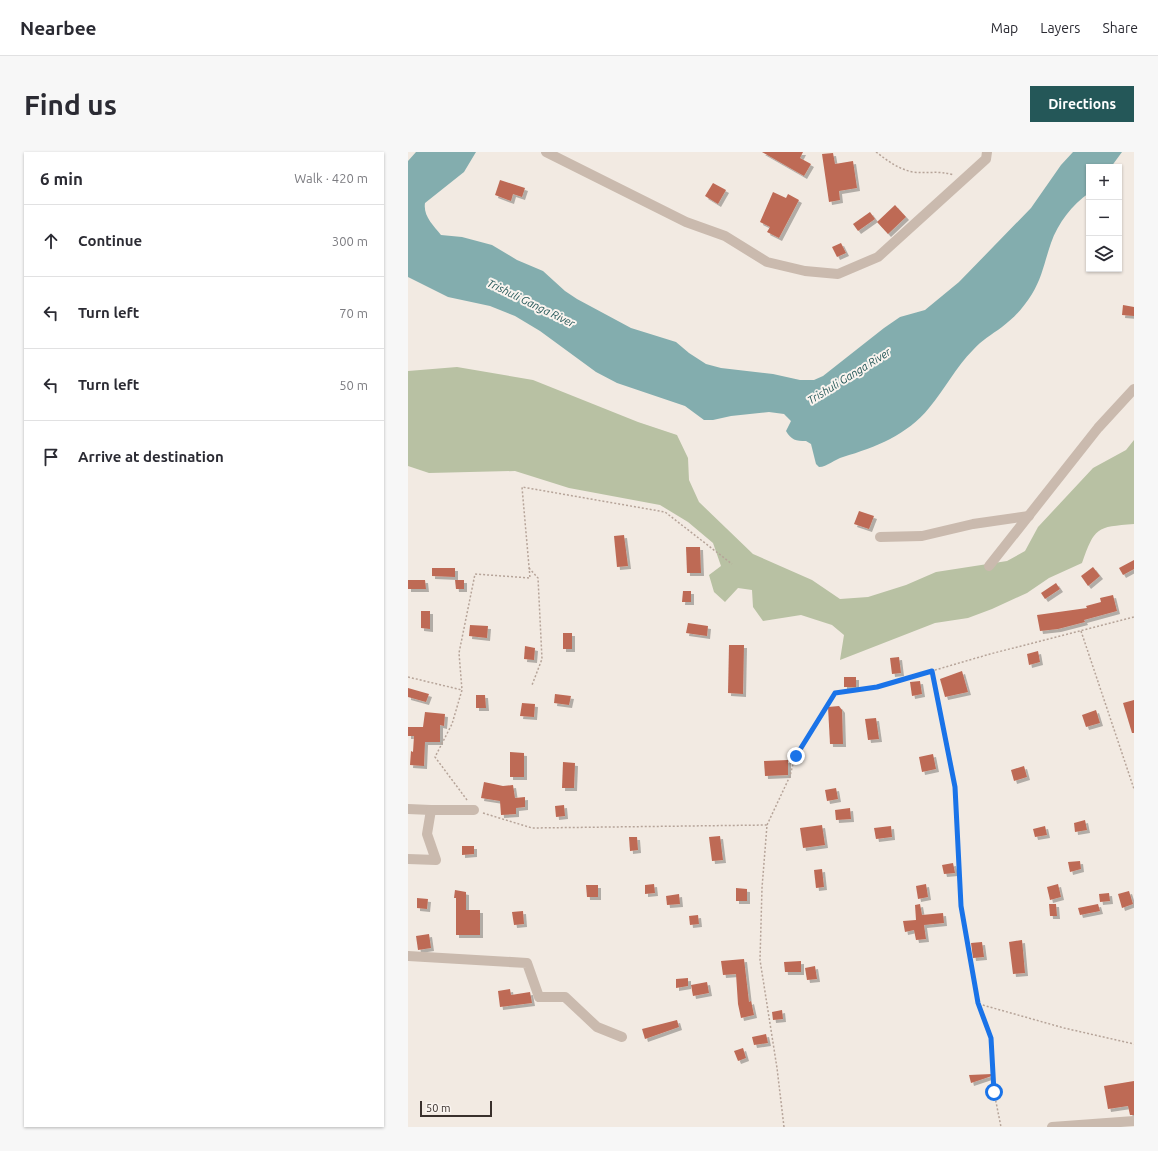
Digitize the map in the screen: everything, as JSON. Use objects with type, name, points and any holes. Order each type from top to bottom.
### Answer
[{"type":"street","points":[[546,152],[686,222],[725,236],[767,262],[805,271],[838,274],[878,257],[986,159],[987,152]]},
{"type":"street","points":[[990,566],[1098,428],[1134,389]]},
{"type":"street","points":[[880,537],[922,536],[973,524],[1029,516]]},
{"type":"street","points":[[408,808],[432,810],[474,810]]},
{"type":"street","points":[[408,859],[436,860],[427,834],[432,810]]},
{"type":"street","points":[[408,956],[527,963],[539,997],[565,996],[597,1027],[622,1037]]},
{"type":"street","points":[[1052,1127],[1134,1121]]},
{"type":"path","points":[[876,152],[895,166],[914,172],[941,171],[966,178]]},
{"type":"path","points":[[732,564],[665,512],[522,486],[530,578],[475,574],[459,653],[462,690],[452,724],[435,757],[474,810],[532,828],[767,825]]},
{"type":"path","points":[[529,568],[538,578],[542,659],[532,685]]},
{"type":"path","points":[[784,1127],[777,1068],[760,960],[762,888],[767,825],[790,776],[796,756],[835,693],[877,687],[990,654],[1134,617]]},
{"type":"path","points":[[1081,631],[1134,789]]},
{"type":"path","points":[[932,671],[955,787],[961,906],[978,1003],[991,1038],[994,1092],[1001,1127]]},
{"type":"path","points":[[408,677],[462,690]]},
{"type":"path","points":[[978,1003],[1064,1028],[1134,1044]]},
{"type":"green space","points":[[457,367],[533,380],[638,422],[677,435],[688,458],[689,480],[699,502],[753,554],[812,580],[840,599],[868,597],[906,585],[936,572],[1007,561],[1025,551],[1038,527],[1093,468],[1126,450],[1134,440],[1134,524],[1112,526],[1099,531],[1090,542],[1082,563],[1049,578],[1027,593],[968,618],[935,623],[840,660],[844,635],[832,625],[801,615],[763,621],[753,607],[752,590],[738,588],[725,602],[714,592],[709,575],[721,566],[713,543],[688,522],[660,505],[569,488],[515,471],[429,473],[408,466],[408,371]]},
{"type":"water","name":"Trishuli Ganga River","points":[[416,152],[476,152],[464,172],[425,203],[427,216],[441,235],[462,237],[492,245],[517,260],[543,271],[565,291],[577,299],[631,328],[676,342],[706,364],[721,368],[773,374],[800,380],[814,380],[823,376],[900,317],[925,310],[959,282],[1031,208],[1061,165],[1073,152],[1122,152],[1113,164],[1086,164],[1086,196],[1071,209],[1058,228],[1051,243],[1038,282],[1029,299],[1011,320],[980,343],[967,357],[929,408],[911,426],[890,439],[840,458],[825,466],[819,467],[816,464],[811,444],[806,441],[794,439],[786,431],[791,421],[784,414],[769,412],[704,420],[685,406],[617,383],[596,372],[540,331],[515,316],[490,306],[448,297],[408,277],[408,161]]},
{"type":"building","points":[[762,152],[803,152],[800,158],[811,164],[804,176]]},
{"type":"building","points":[[833,153],[835,164],[853,161],[857,188],[839,191],[840,200],[829,202],[822,154]]},
{"type":"building","points":[[500,180],[525,188],[522,197],[513,194],[511,201],[495,195]]},
{"type":"building","points":[[713,183],[726,190],[718,204],[705,196]]},
{"type":"building","points":[[773,192],[786,198],[788,194],[799,200],[779,238],[767,232],[770,227],[760,222]]},
{"type":"building","points":[[895,205],[906,217],[888,234],[877,222]]},
{"type":"building","points":[[870,212],[875,219],[858,231],[853,224]]},
{"type":"building","points":[[841,243],[846,253],[837,257],[832,247]]},
{"type":"building","points":[[1123,305],[1134,307],[1134,316],[1122,315]]},
{"type":"building","points":[[859,511],[874,516],[869,529],[854,524]]},
{"type":"building","points":[[624,535],[628,566],[617,567],[614,536]]},
{"type":"building","points":[[686,547],[700,547],[701,573],[687,573]]},
{"type":"building","points":[[1134,560],[1134,569],[1123,575],[1119,568]]},
{"type":"building","points":[[1093,567],[1100,576],[1088,586],[1081,576]]},
{"type":"building","points":[[432,568],[455,568],[455,577],[432,576]]},
{"type":"building","points":[[408,580],[425,580],[426,589],[408,589]]},
{"type":"building","points":[[455,580],[464,580],[464,589],[456,589]]},
{"type":"building","points":[[1056,583],[1060,589],[1045,599],[1041,593]]},
{"type":"building","points":[[683,591],[691,591],[691,602],[682,602]]},
{"type":"building","points":[[1113,595],[1117,611],[1084,620],[1085,622],[1058,629],[1040,631],[1037,615],[1087,608],[1086,606],[1101,602],[1100,598]]},
{"type":"building","points":[[421,611],[430,611],[430,629],[421,628]]},
{"type":"building","points":[[688,623],[708,626],[707,636],[686,633]]},
{"type":"building","points":[[470,625],[488,626],[487,638],[469,636]]},
{"type":"building","points":[[563,633],[572,633],[572,649],[563,649]]},
{"type":"building","points":[[729,645],[744,645],[743,694],[728,693]]},
{"type":"building","points":[[525,646],[535,648],[534,660],[524,659]]},
{"type":"building","points":[[1038,651],[1040,662],[1029,665],[1027,654]]},
{"type":"building","points":[[899,657],[901,673],[892,674],[890,658]]},
{"type":"building","points":[[962,671],[968,692],[945,697],[940,679]]},
{"type":"building","points":[[844,677],[856,677],[856,687],[844,687]]},
{"type":"building","points":[[920,681],[922,694],[912,696],[910,682]]},
{"type":"building","points":[[408,688],[429,694],[426,702],[408,697]]},
{"type":"building","points":[[555,694],[571,696],[569,705],[554,703]]},
{"type":"building","points":[[476,695],[485,695],[486,708],[476,708]]},
{"type":"building","points":[[1134,700],[1134,733],[1132,733],[1123,703]]},
{"type":"building","points":[[522,703],[535,704],[534,717],[520,716]]},
{"type":"building","points":[[839,706],[842,710],[843,744],[830,744],[828,707]]},
{"type":"building","points":[[1096,710],[1100,723],[1086,727],[1082,715]]},
{"type":"building","points":[[425,712],[445,714],[444,726],[440,725],[440,742],[425,742],[424,766],[410,765],[414,736],[408,736],[408,727],[423,727]]},
{"type":"building","points":[[876,718],[879,739],[868,740],[865,719]]},
{"type":"building","points":[[510,752],[524,753],[524,777],[510,777]]},
{"type":"building","points":[[933,754],[936,769],[922,772],[919,757]]},
{"type":"building","points":[[788,760],[788,775],[765,776],[764,761]]},
{"type":"building","points":[[563,762],[575,763],[574,788],[562,788]]},
{"type":"building","points":[[1024,766],[1027,777],[1014,781],[1011,770]]},
{"type":"building","points":[[484,782],[503,786],[513,785],[515,798],[525,797],[525,807],[516,808],[516,814],[501,815],[500,801],[481,798]]},
{"type":"building","points":[[836,788],[838,799],[827,801],[825,790]]},
{"type":"building","points":[[564,805],[565,816],[556,817],[555,806]]},
{"type":"building","points":[[850,808],[851,819],[836,820],[835,810]]},
{"type":"building","points":[[1085,820],[1087,830],[1075,832],[1074,823]]},
{"type":"building","points":[[822,825],[825,845],[803,848],[800,828]]},
{"type":"building","points":[[891,826],[892,837],[876,839],[874,828]]},
{"type":"building","points":[[1045,826],[1047,835],[1035,837],[1033,829]]},
{"type":"building","points":[[720,836],[723,860],[712,861],[709,837]]},
{"type":"building","points":[[629,837],[637,837],[638,850],[630,851]]},
{"type":"building","points":[[462,846],[474,846],[474,854],[462,855]]},
{"type":"building","points":[[1080,861],[1081,869],[1070,872],[1068,862]]},
{"type":"building","points":[[953,863],[955,873],[944,874],[942,865]]},
{"type":"building","points":[[822,869],[824,887],[816,888],[814,870]]},
{"type":"building","points":[[654,884],[655,893],[645,894],[645,885]]},
{"type":"building","points":[[926,884],[928,897],[918,899],[916,886]]},
{"type":"building","points":[[1058,884],[1061,897],[1050,900],[1047,887]]},
{"type":"building","points":[[586,885],[598,885],[598,897],[587,897]]},
{"type":"building","points":[[736,888],[747,889],[747,901],[736,901]]},
{"type":"building","points":[[455,890],[466,892],[466,910],[480,910],[480,935],[456,935]]},
{"type":"building","points":[[1129,891],[1133,904],[1122,908],[1118,894]]},
{"type":"building","points":[[1109,893],[1110,901],[1100,902],[1099,894]]},
{"type":"building","points":[[679,894],[680,904],[667,905],[666,896]]},
{"type":"building","points":[[417,898],[428,899],[427,909],[417,908]]},
{"type":"building","points":[[920,904],[922,915],[943,913],[944,923],[924,925],[926,939],[916,940],[914,930],[905,932],[903,921],[916,920],[915,905]]},
{"type":"building","points":[[1049,904],[1056,904],[1057,916],[1050,916]]},
{"type":"building","points":[[1098,904],[1100,911],[1080,915],[1078,908]]},
{"type":"building","points":[[523,911],[524,924],[514,925],[512,912]]},
{"type":"building","points":[[698,915],[699,924],[690,925],[689,916]]},
{"type":"building","points":[[429,934],[431,948],[418,950],[416,936]]},
{"type":"building","points":[[1022,940],[1025,973],[1013,974],[1009,942]]},
{"type":"building","points":[[982,942],[984,957],[973,958],[971,943]]},
{"type":"building","points":[[744,959],[749,1002],[751,1001],[754,1015],[741,1018],[738,1004],[736,974],[723,975],[721,961]]},
{"type":"building","points":[[801,961],[801,972],[785,972],[784,962]]},
{"type":"building","points":[[815,966],[817,979],[807,980],[805,968]]},
{"type":"building","points":[[688,978],[688,986],[676,988],[676,979]]},
{"type":"building","points":[[707,982],[709,993],[693,996],[691,985]]},
{"type":"building","points":[[510,989],[511,995],[530,992],[532,1003],[500,1007],[498,991]]},
{"type":"building","points":[[782,1010],[783,1019],[773,1020],[772,1012]]},
{"type":"building","points":[[677,1020],[679,1027],[645,1039],[642,1029]]},
{"type":"building","points":[[766,1034],[768,1043],[754,1045],[752,1037]]},
{"type":"building","points":[[743,1048],[746,1058],[738,1061],[734,1051]]},
{"type":"building","points":[[992,1074],[992,1076],[971,1083],[969,1075]]},
{"type":"building","points":[[1134,1081],[1134,1115],[1130,1115],[1128,1106],[1108,1109],[1104,1086]]},
{"type":"route","points":[[796,756],[835,693],[877,687],[932,671],[955,787],[961,906],[978,1003],[991,1038],[994,1092]]}]
